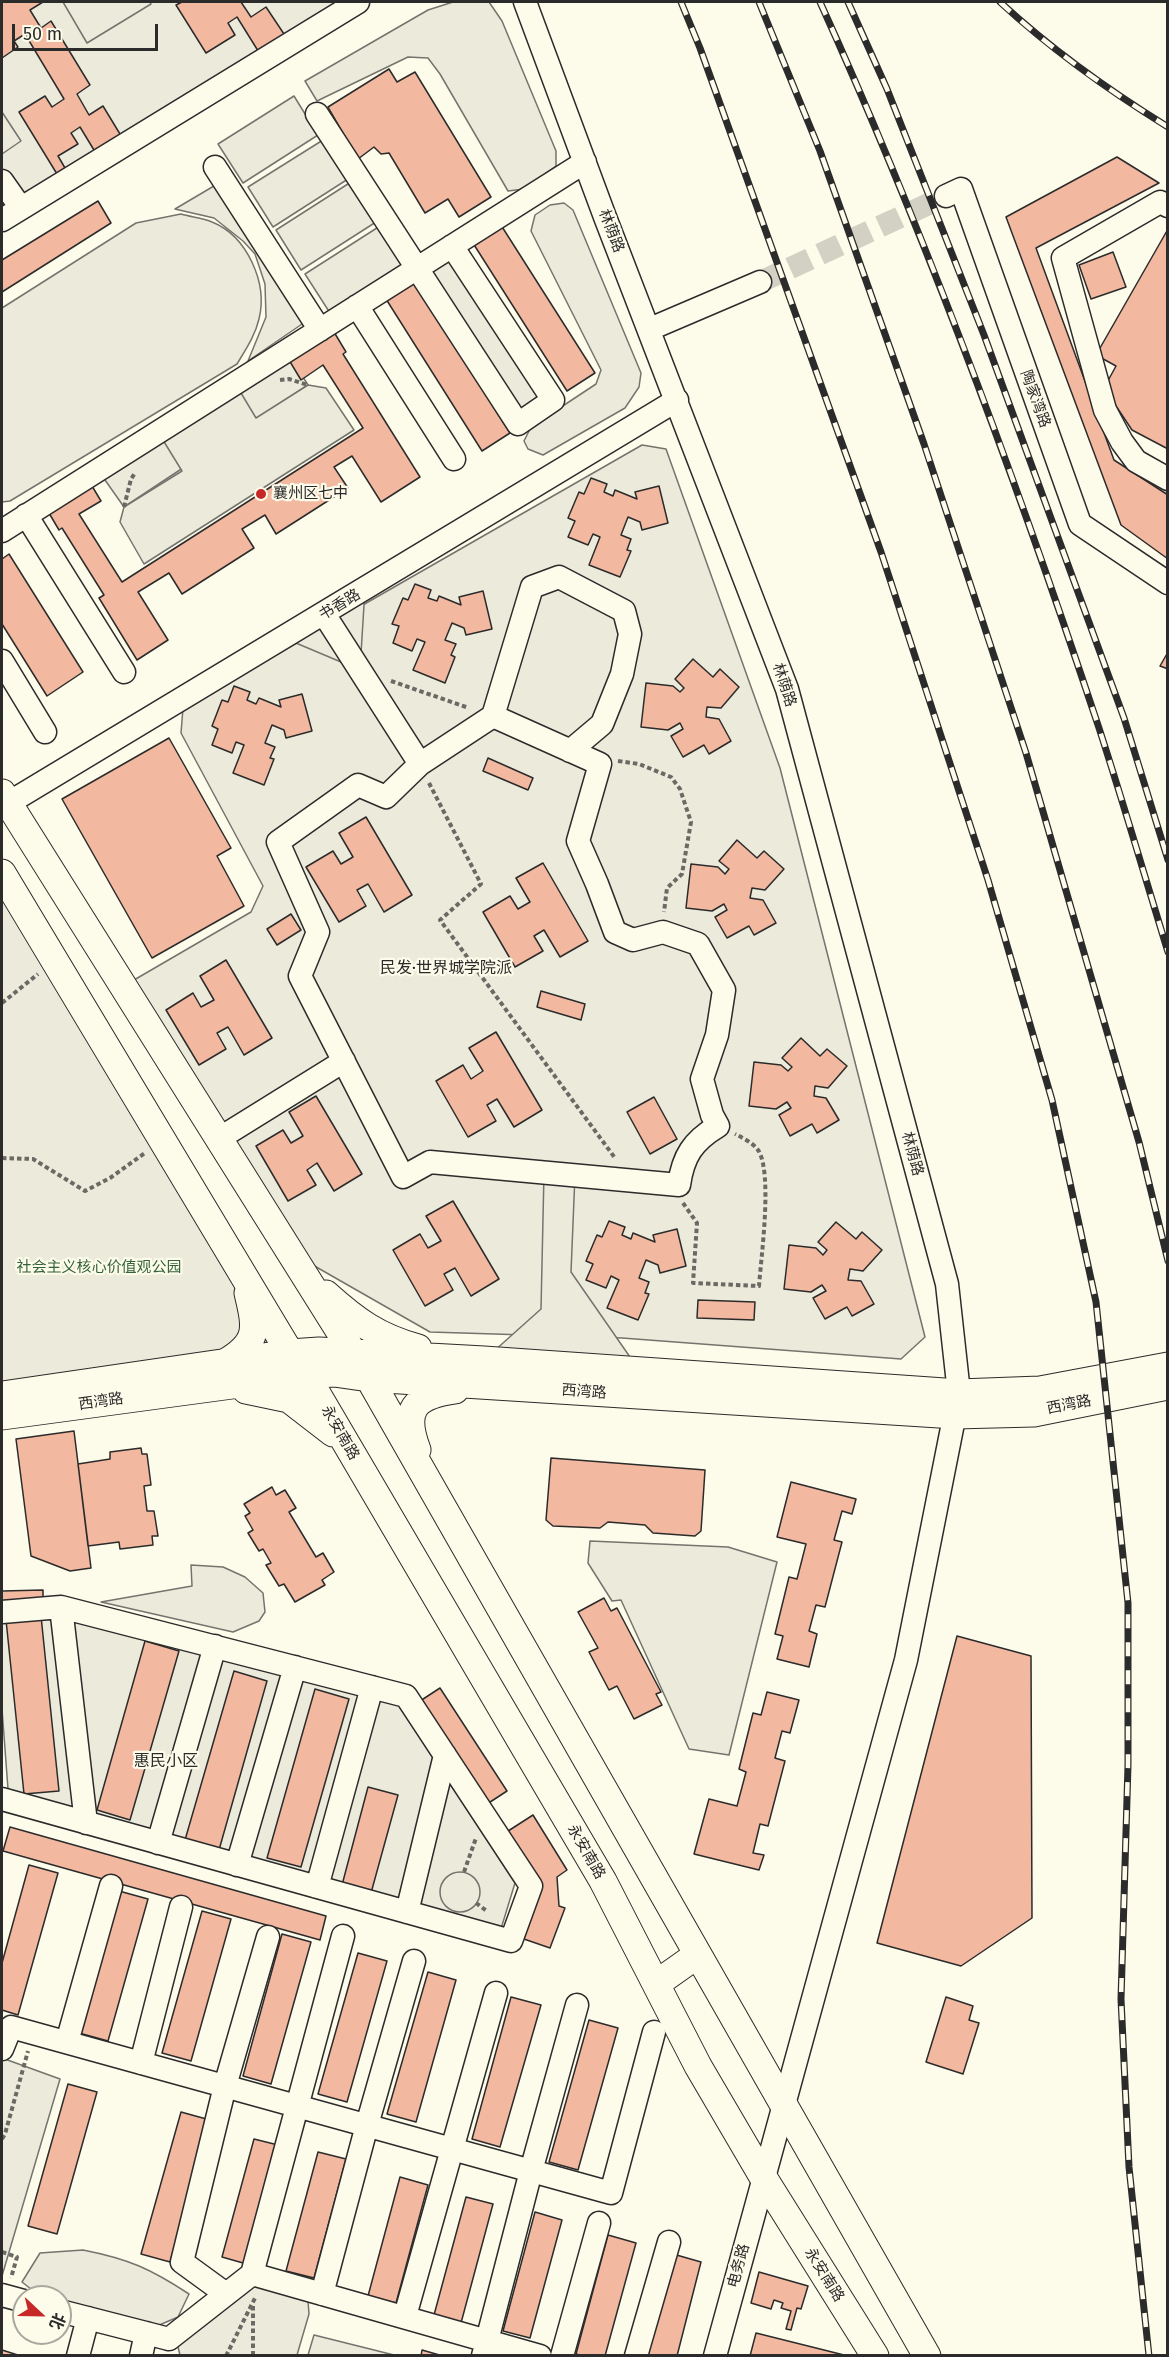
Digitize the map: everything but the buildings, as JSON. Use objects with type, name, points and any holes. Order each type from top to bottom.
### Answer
[{"type":"main road","points":[[4,801],[220,1138],[369,1378],[927,2355]]},
{"type":"main road","name":"永安南路","points":[[2,873],[290,1353],[306,1375],[603,1881],[698,2066],[763,2177],[874,2355]]},
{"type":"main road","points":[[243,1274],[255,1324],[252,1339],[227,1374],[289,1399],[347,1446]]},
{"type":"main road","points":[[305,1275],[364,1325],[392,1341],[454,1359]]},
{"type":"main road","name":"西湾路","points":[[2,1416],[227,1374],[290,1353],[320,1351],[454,1359],[957,1404],[1034,1413],[1167,1386]]},
{"type":"main road","name":"西湾路","points":[[2,1395],[227,1374],[334,1373],[369,1378],[485,1385],[957,1404],[1167,1366]]},
{"type":"main road","points":[[430,1485],[411,1432],[412,1412],[424,1397],[485,1385]]},
{"type":"main road","points":[[656,1983],[697,1955]]},
{"type":"street","points":[[2,220],[358,2]]},
{"type":"street","name":"林荫路","points":[[525,2],[787,689],[948,1284],[957,1404],[906,1660],[783,2106]]},
{"type":"street","points":[[317,114],[518,424],[553,400],[452,246]]},
{"type":"street","points":[[2,531],[585,162]]},
{"type":"street","points":[[215,167],[320,330]]},
{"type":"street","points":[[2,181],[21,208]]},
{"type":"street","name":"陶家湾路","points":[[946,196],[961,189],[1080,525],[1167,583]]},
{"type":"street","points":[[1167,206],[1160,202],[1063,258],[1105,410],[1122,442],[1136,461],[1167,479]]},
{"type":"street","points":[[650,329],[760,282]]},
{"type":"street","points":[[357,306],[454,459]]},
{"type":"street","name":"书香路","points":[[4,801],[324,614],[677,400]]},
{"type":"street","points":[[26,515],[124,672]]},
{"type":"street","points":[[493,716],[570,751],[600,764],[578,841],[615,932],[633,940],[663,932],[698,944],[724,990],[717,1035],[702,1079],[712,1115],[718,1126],[692,1147],[682,1166],[679,1185],[430,1162],[403,1176],[300,976],[318,932],[278,843],[358,785],[386,797],[420,765],[493,716],[532,587],[559,577],[624,611],[630,634],[622,674],[602,724],[570,751]]},
{"type":"street","points":[[324,614],[420,765]]},
{"type":"street","points":[[2,661],[45,732]]},
{"type":"street","points":[[220,1138],[344,1061]]},
{"type":"street","points":[[60,1607],[86,1823]]},
{"type":"street","points":[[2,1612],[60,1607],[406,1696],[531,1886],[511,1941],[2,1799]]},
{"type":"street","points":[[158,1843],[215,1646]]},
{"type":"street","points":[[237,1865],[295,1667]]},
{"type":"street","points":[[317,1887],[372,1687]]},
{"type":"street","points":[[407,1912],[445,1755]]},
{"type":"street","points":[[67,2042],[111,1886]]},
{"type":"street","points":[[141,2063],[181,1907]]},
{"type":"street","points":[[72,2314],[147,2333],[171,2347],[226,2294],[256,2275],[297,2106],[343,1936]]},
{"type":"street","points":[[226,2294],[182,2262],[225,2086],[268,1937]]},
{"type":"street","points":[[322,2294],[414,1961]]},
{"type":"street","points":[[405,2316],[496,1993]]},
{"type":"street","points":[[485,2348],[577,2005]]},
{"type":"street","points":[[2,2049],[11,2026],[611,2193],[654,2032]]},
{"type":"street","name":"电务路","points":[[715,2355],[783,2106]]},
{"type":"street","points":[[562,2355],[599,2223]]},
{"type":"street","points":[[636,2355],[669,2242]]},
{"type":"street","points":[[256,2275],[405,2316],[485,2348],[540,2355]]},
{"type":"street","points":[[78,2355],[88,2318]]},
{"type":"street","points":[[141,2355],[147,2333]]},
{"type":"path","points":[[360,670],[493,716]]},
{"type":"path","points":[[600,764],[618,761],[639,764],[671,777],[680,789],[691,822],[682,874],[667,888],[663,932]]},
{"type":"path","points":[[420,765],[481,884],[440,920],[631,1180]]},
{"type":"path","points":[[2,1003],[55,961]]},
{"type":"path","points":[[679,1185],[682,1201],[697,1223],[693,1283],[759,1286],[766,1178],[759,1151],[745,1138],[718,1126]]},
{"type":"path","points":[[2,1158],[33,1159],[85,1191],[110,1178],[164,1140]]},
{"type":"path","points":[[464,1872],[483,1814]]},
{"type":"path","points":[[2,2139],[25,2066],[32,2033]]},
{"type":"path","points":[[2,2252],[17,2257],[10,2298]]},
{"type":"path","points":[[253,2355],[253,2305],[256,2275]]},
{"type":"path","points":[[226,2355],[253,2305]]},
{"type":"shaded area","points":[[2,2],[358,2],[2,220]]},
{"type":"shaded area","points":[[63,2],[150,2],[151,4],[87,43]]},
{"type":"shaded area","points":[[453,2],[489,2],[502,21],[556,151],[556,166],[524,189],[508,191],[440,74],[428,58],[408,57],[317,101],[305,81],[428,10]]},
{"type":"shaded area","points":[[294,96],[318,135],[243,183],[218,144]]},
{"type":"shaded area","points":[[2,112],[21,141],[2,154]]},
{"type":"shaded area","points":[[323,140],[348,179],[273,227],[248,187]]},
{"type":"shaded area","points":[[351,182],[376,222],[301,270],[276,230]]},
{"type":"shaded area","points":[[219,183],[305,322],[248,361],[266,317],[265,284],[255,254],[243,241],[214,218],[175,209]]},
{"type":"shaded area","points":[[564,203],[573,210],[641,373],[639,387],[625,408],[543,455],[528,449],[524,441],[531,427],[596,384],[601,370],[531,231],[535,215],[550,205]]},
{"type":"shaded area","points":[[181,214],[208,221],[224,229],[245,249],[252,262],[260,291],[259,319],[253,337],[237,364],[10,501],[2,502],[2,308],[136,223]]},
{"type":"shaded area","points":[[380,226],[405,265],[330,313],[305,274]]},
{"type":"shaded area","points":[[452,246],[553,400],[518,424],[418,268]]},
{"type":"shaded area","points":[[286,350],[308,385],[124,507],[98,470]]},
{"type":"shaded area","points":[[235,383],[256,418],[308,385],[326,388],[354,430],[144,564],[120,522],[124,507],[182,471],[158,432]]},
{"type":"shaded area","points":[[642,445],[666,449],[780,768],[925,1337],[901,1359],[622,1338],[430,1332],[311,1264],[134,980],[251,912],[263,886],[181,733],[183,708]]},
{"type":"shaded area","points":[[365,589],[360,670],[284,638]]},
{"type":"shaded area","name":"社会主义核心价值观公园","points":[[2,873],[290,1353],[2,1395]]},
{"type":"shaded area","points":[[544,1173],[575,1175],[571,1272],[639,1370],[484,1360],[541,1309]]},
{"type":"shaded area","points":[[590,1541],[728,1547],[777,1562],[729,1755],[689,1749],[621,1600],[612,1601],[588,1563]]},
{"type":"shaded area","points":[[191,1565],[223,1567],[245,1577],[263,1593],[265,1612],[259,1621],[233,1632],[101,1602],[192,1586]]},
{"type":"shaded area","points":[[53,1615],[397,1703],[515,1883],[500,1932],[19,1800],[8,1789],[2,1709],[2,1621]]},
{"type":"shaded area","points":[[460,1872],[474,1878],[480,1892],[474,1906],[460,1912],[446,1906],[440,1892],[446,1878]]},
{"type":"shaded area","points":[[2,2058],[60,2079],[2,2276]]},
{"type":"shaded area","points":[[83,2250],[114,2257],[139,2266],[189,2294],[178,2317],[157,2326],[72,2307],[72,2285],[26,2285],[22,2282],[40,2253]]},
{"type":"shaded area","points":[[256,2285],[308,2301],[309,2314],[297,2355],[180,2355],[178,2347],[181,2340]]},
{"type":"shaded area","points":[[314,2335],[394,2355],[308,2355]]},
{"type":"tunnel","points":[[760,282],[946,196]]},
{"type":"railway","points":[[681,2],[700,48],[881,552],[988,880],[1052,1100],[1096,1302],[1128,1603],[1128,1765],[1121,1999],[1129,2167],[1149,2356]]},
{"type":"railway","points":[[759,2],[820,151],[924,444],[1026,753],[1139,1142],[1168,1261]]},
{"type":"railway","points":[[820,2],[897,180],[1003,452],[1099,728],[1168,952]]},
{"type":"railway","points":[[848,2],[887,89],[984,335],[1124,718],[1168,860]]},
{"type":"railway","points":[[1000,2],[1081,69],[1168,127]]},
{"type":"place","name":"襄州区七中","points":[[261,494]]},
{"type":"district","name":"民发·世界城学院派","points":[[446,969]]},
{"type":"district","name":"惠民小区","points":[[166,1762]]}]
